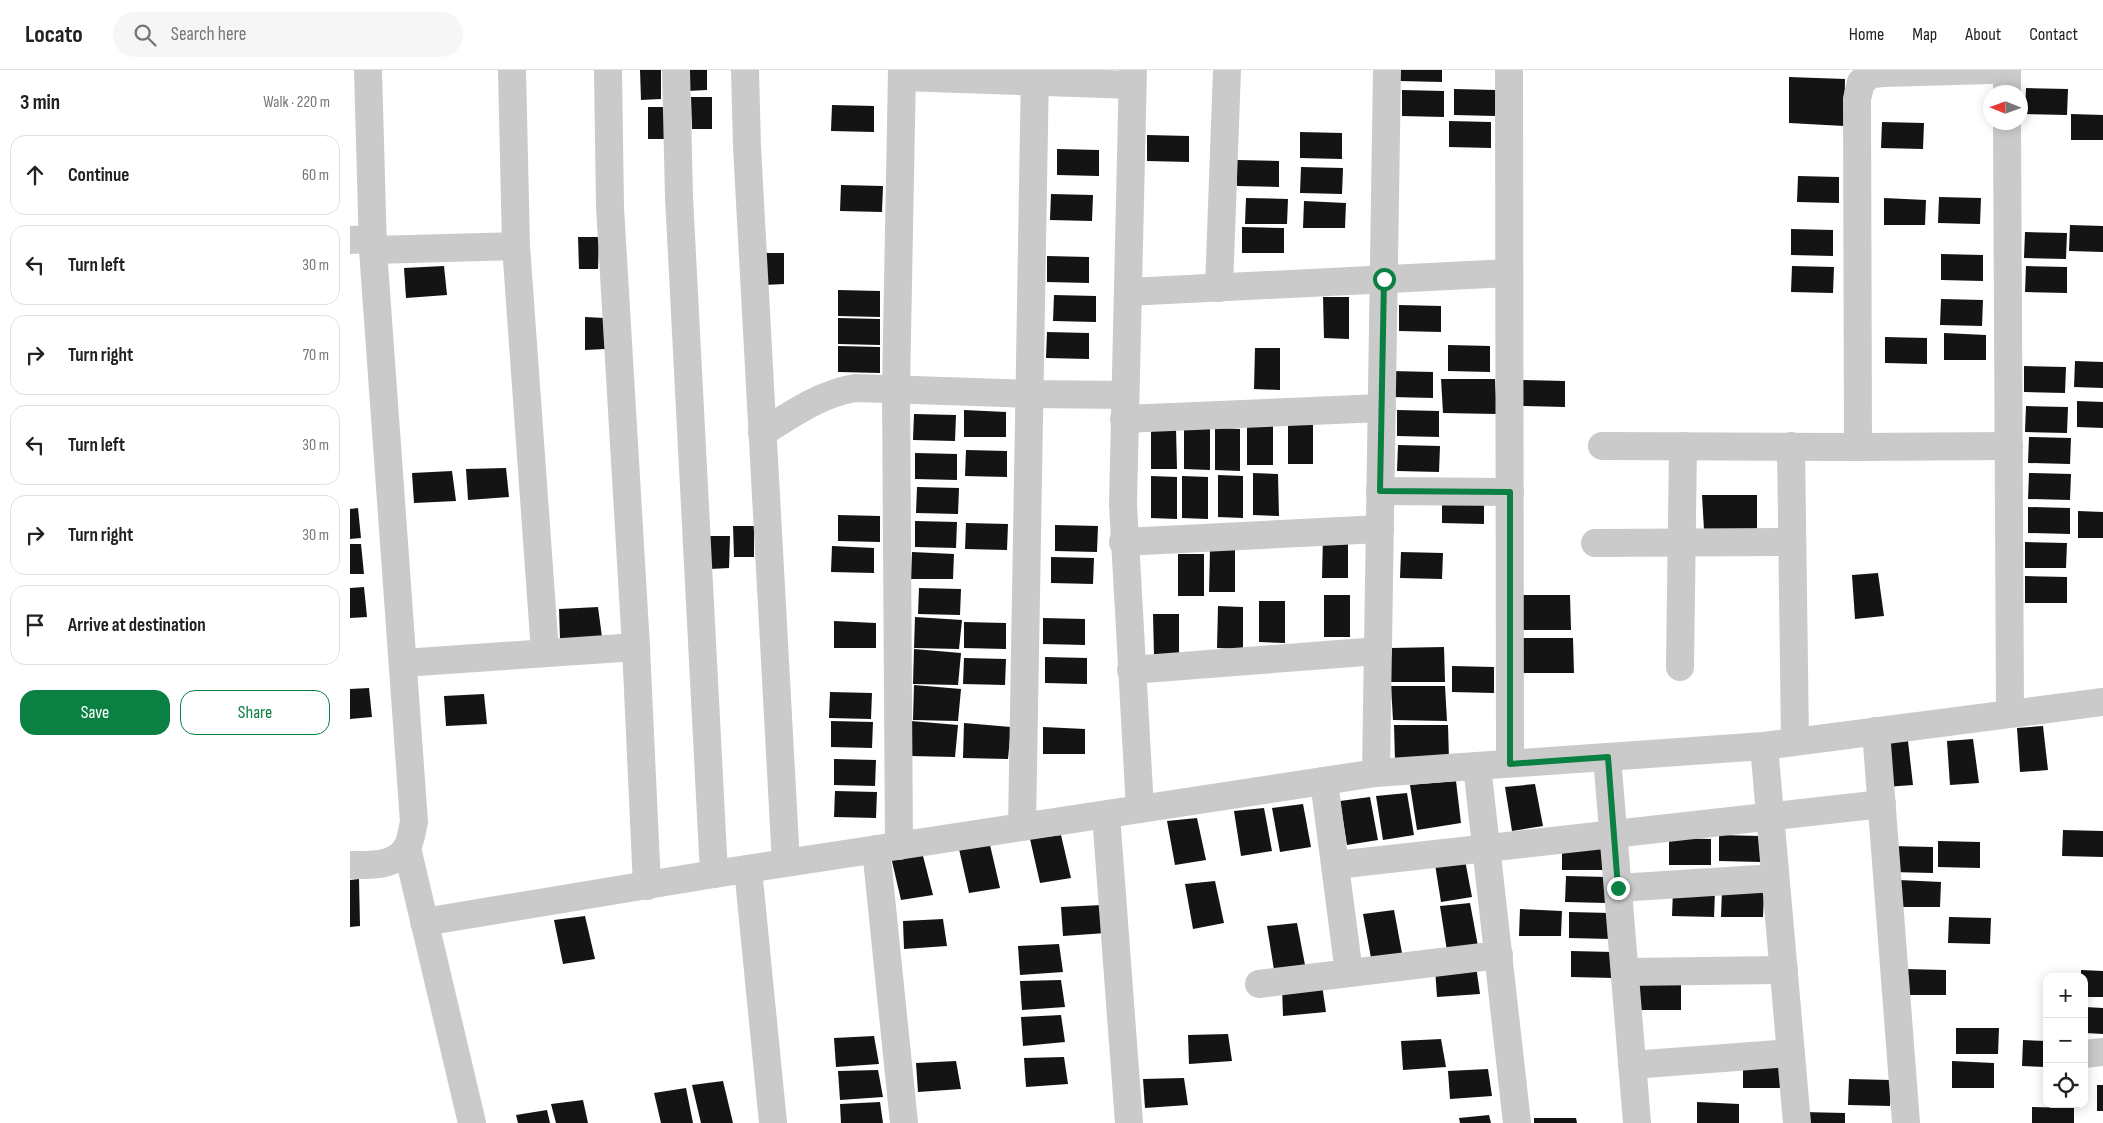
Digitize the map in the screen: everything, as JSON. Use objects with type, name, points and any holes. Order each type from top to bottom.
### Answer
[{"type":"street","points":[[368,70],[365,243],[404,664],[414,822],[407,848],[472,1123]]},
{"type":"street","points":[[512,70],[516,246],[545,652]]},
{"type":"street","points":[[608,70],[610,206],[636,647],[647,886]]},
{"type":"street","points":[[676,70],[679,197],[714,874]]},
{"type":"street","points":[[745,70],[747,148],[786,863]]},
{"type":"street","points":[[1220,288],[1227,70]]},
{"type":"street","points":[[1376,773],[1388,70]]},
{"type":"street","points":[[1509,70],[1510,764]]},
{"type":"street","points":[[1858,446],[1857,99],[1861,82],[1872,74],[1991,70]]},
{"type":"street","points":[[2007,70],[2007,85]]},
{"type":"street","points":[[904,1123],[887,848],[902,73],[1133,78],[1123,542],[1140,809]]},
{"type":"street","points":[[1022,827],[1035,75]]},
{"type":"street","points":[[2007,130],[2010,713]]},
{"type":"street","points":[[365,243],[516,246]]},
{"type":"street","points":[[1128,292],[1509,273]]},
{"type":"street","points":[[762,433],[816,400],[836,391],[855,388],[1030,394],[1125,407],[1382,408]]},
{"type":"street","points":[[1602,446],[2009,446]]},
{"type":"street","points":[[1680,667],[1684,446]]},
{"type":"street","points":[[1791,446],[1795,741]]},
{"type":"street","points":[[1380,491],[1510,492]]},
{"type":"street","points":[[1123,542],[1380,529]]},
{"type":"street","points":[[1595,543],[1792,542]]},
{"type":"street","points":[[404,664],[545,652],[636,647]]},
{"type":"street","points":[[1131,670],[1378,651]]},
{"type":"street","points":[[424,922],[714,874],[1376,773],[1764,746],[2010,713],[2102,708]]},
{"type":"street","points":[[1876,731],[1906,1123]]},
{"type":"street","points":[[1764,746],[1797,1123]]},
{"type":"street","points":[[1608,757],[1637,1123]]},
{"type":"street","points":[[1477,766],[1517,1123]]},
{"type":"street","points":[[1324,781],[1350,973]]},
{"type":"street","points":[[1336,865],[1882,804]]},
{"type":"street","points":[[1106,814],[1129,1123]]},
{"type":"street","points":[[350,865],[375,864],[395,860],[407,848]]},
{"type":"street","points":[[748,869],[773,1123]]},
{"type":"street","points":[[1618,888],[1775,878]]},
{"type":"street","points":[[1259,984],[1499,955]]},
{"type":"street","points":[[1624,972],[1784,970]]},
{"type":"street","points":[[1632,1065],[1791,1052]]},
{"type":"street","points":[[2088,1054],[2103,1052]]},
{"type":"building","points":[[640,70],[661,70],[661,99],[641,100]]},
{"type":"building","points":[[686,70],[707,70],[707,90],[687,91]]},
{"type":"building","points":[[1400,70],[1442,70],[1442,82],[1399,81]]},
{"type":"building","points":[[1789,77],[1845,79],[1844,126],[1789,123]]},
{"type":"building","points":[[2028,88],[2068,89],[2067,115],[2028,114]]},
{"type":"building","points":[[1454,89],[1496,90],[1495,116],[1454,115]]},
{"type":"building","points":[[1402,90],[1444,91],[1444,117],[1402,116]]},
{"type":"building","points":[[691,97],[712,97],[712,129],[692,129]]},
{"type":"building","points":[[832,105],[874,106],[874,132],[831,131]]},
{"type":"building","points":[[648,107],[668,107],[668,139],[648,139]]},
{"type":"building","points":[[2071,114],[2103,115],[2103,140],[2071,140]]},
{"type":"building","points":[[1449,121],[1491,122],[1491,148],[1449,147]]},
{"type":"building","points":[[1882,122],[1924,123],[1923,149],[1881,148]]},
{"type":"building","points":[[1300,132],[1342,133],[1342,159],[1300,158]]},
{"type":"building","points":[[1147,135],[1189,136],[1189,162],[1147,161]]},
{"type":"building","points":[[1057,149],[1099,150],[1099,176],[1057,175]]},
{"type":"building","points":[[1237,160],[1279,161],[1279,187],[1237,186]]},
{"type":"building","points":[[1301,167],[1343,168],[1342,194],[1300,193]]},
{"type":"building","points":[[1798,176],[1839,177],[1839,203],[1797,202]]},
{"type":"building","points":[[841,185],[883,186],[882,212],[840,211]]},
{"type":"building","points":[[1051,194],[1093,195],[1092,221],[1050,220]]},
{"type":"building","points":[[1939,197],[1981,198],[1980,224],[1938,223]]},
{"type":"building","points":[[1246,198],[1288,199],[1287,224],[1245,224]]},
{"type":"building","points":[[1884,198],[1926,200],[1925,225],[1884,225]]},
{"type":"building","points":[[1304,201],[1346,203],[1345,228],[1303,228]]},
{"type":"building","points":[[2070,225],[2103,226],[2103,252],[2069,251]]},
{"type":"building","points":[[1242,227],[1284,228],[1284,253],[1242,253]]},
{"type":"building","points":[[1791,229],[1833,230],[1833,256],[1791,255]]},
{"type":"building","points":[[2025,232],[2067,233],[2066,259],[2024,258]]},
{"type":"building","points":[[578,237],[599,237],[598,269],[579,269]]},
{"type":"building","points":[[763,253],[784,253],[784,284],[764,285]]},
{"type":"building","points":[[1941,254],[1983,255],[1983,281],[1941,280]]},
{"type":"building","points":[[1047,256],[1089,257],[1089,283],[1047,282]]},
{"type":"building","points":[[444,266],[447,295],[406,298],[404,268]]},
{"type":"building","points":[[1792,266],[1834,267],[1833,293],[1791,292]]},
{"type":"building","points":[[2026,266],[2067,267],[2067,293],[2025,292]]},
{"type":"building","points":[[838,290],[880,291],[880,317],[838,316]]},
{"type":"building","points":[[1054,295],[1096,296],[1096,322],[1053,321]]},
{"type":"building","points":[[1323,297],[1349,297],[1349,339],[1324,338]]},
{"type":"building","points":[[1941,299],[1983,300],[1982,326],[1940,325]]},
{"type":"building","points":[[1399,305],[1441,306],[1441,332],[1399,331]]},
{"type":"building","points":[[585,317],[605,318],[605,349],[585,350]]},
{"type":"building","points":[[838,318],[880,319],[880,345],[838,344]]},
{"type":"building","points":[[1047,332],[1089,333],[1089,359],[1046,358]]},
{"type":"building","points":[[1944,333],[1986,335],[1986,360],[1944,360]]},
{"type":"building","points":[[1885,337],[1927,338],[1927,364],[1885,363]]},
{"type":"building","points":[[1448,345],[1490,346],[1490,372],[1448,371]]},
{"type":"building","points":[[838,346],[880,347],[880,373],[838,372]]},
{"type":"building","points":[[1255,348],[1280,348],[1280,390],[1254,389]]},
{"type":"building","points":[[2075,361],[2103,362],[2103,388],[2074,387]]},
{"type":"building","points":[[2024,366],[2066,367],[2065,393],[2024,392]]},
{"type":"building","points":[[1391,371],[1433,372],[1433,398],[1391,397]]},
{"type":"building","points":[[1441,379],[1495,379],[1497,414],[1443,413]]},
{"type":"building","points":[[1523,380],[1565,381],[1565,407],[1523,406]]},
{"type":"building","points":[[2077,401],[2103,402],[2103,428],[2077,427]]},
{"type":"building","points":[[2026,406],[2068,407],[2067,433],[2025,432]]},
{"type":"building","points":[[964,410],[1006,412],[1006,437],[964,437]]},
{"type":"building","points":[[1397,410],[1439,411],[1439,437],[1397,436]]},
{"type":"building","points":[[914,414],[956,415],[955,441],[913,440]]},
{"type":"building","points":[[1288,422],[1313,423],[1313,464],[1288,464]]},
{"type":"building","points":[[1247,423],[1273,424],[1273,465],[1247,465]]},
{"type":"building","points":[[1151,427],[1176,428],[1177,469],[1151,469]]},
{"type":"building","points":[[1184,428],[1210,428],[1210,470],[1184,469]]},
{"type":"building","points":[[1215,428],[1240,429],[1240,471],[1215,470]]},
{"type":"building","points":[[2029,437],[2071,438],[2070,464],[2028,463]]},
{"type":"building","points":[[1398,445],[1440,446],[1439,472],[1397,471]]},
{"type":"building","points":[[966,450],[1007,451],[1007,477],[965,476]]},
{"type":"building","points":[[915,453],[957,454],[957,480],[915,479]]},
{"type":"building","points":[[506,468],[509,497],[468,500],[466,469]]},
{"type":"building","points":[[452,471],[456,501],[414,503],[412,473]]},
{"type":"building","points":[[1253,473],[1278,474],[1279,516],[1253,515]]},
{"type":"building","points":[[2029,473],[2071,474],[2070,500],[2028,499]]},
{"type":"building","points":[[1218,475],[1243,476],[1243,518],[1218,517]]},
{"type":"building","points":[[1151,476],[1177,477],[1177,519],[1151,518]]},
{"type":"building","points":[[1182,476],[1208,477],[1208,519],[1182,518]]},
{"type":"building","points":[[917,487],[959,488],[958,514],[916,513]]},
{"type":"building","points":[[1702,495],[1757,495],[1757,530],[1704,530]]},
{"type":"building","points":[[1442,497],[1484,498],[1484,524],[1442,523]]},
{"type":"building","points":[[2028,507],[2070,508],[2070,534],[2028,533]]},
{"type":"building","points":[[358,508],[361,538],[350,539],[350,509]]},
{"type":"building","points":[[2078,511],[2103,512],[2103,538],[2078,538]]},
{"type":"building","points":[[838,515],[880,516],[880,542],[838,541]]},
{"type":"building","points":[[915,521],[957,522],[956,548],[915,547]]},
{"type":"building","points":[[966,523],[1008,524],[1007,550],[965,549]]},
{"type":"building","points":[[1055,525],[1098,526],[1097,552],[1055,551]]},
{"type":"building","points":[[733,526],[754,526],[754,557],[734,557]]},
{"type":"building","points":[[709,536],[730,536],[729,568],[710,569]]},
{"type":"building","points":[[1323,536],[1348,537],[1348,578],[1322,578]]},
{"type":"building","points":[[2025,542],[2067,543],[2066,568],[2025,568]]},
{"type":"building","points":[[350,544],[361,544],[364,574],[350,574]]},
{"type":"building","points":[[832,546],[874,548],[874,573],[831,572]]},
{"type":"building","points":[[1210,550],[1235,550],[1235,592],[1209,592]]},
{"type":"building","points":[[912,552],[954,554],[953,579],[911,579]]},
{"type":"building","points":[[1401,552],[1443,553],[1442,579],[1400,578]]},
{"type":"building","points":[[1178,554],[1204,554],[1204,596],[1178,596]]},
{"type":"building","points":[[1051,557],[1094,558],[1093,584],[1051,583]]},
{"type":"building","points":[[1878,573],[1884,616],[1855,619],[1852,575]]},
{"type":"building","points":[[2025,576],[2067,577],[2067,603],[2025,603]]},
{"type":"building","points":[[364,587],[367,617],[350,618],[350,588]]},
{"type":"building","points":[[919,588],[961,589],[960,615],[918,614]]},
{"type":"building","points":[[1324,595],[1350,595],[1350,637],[1324,637]]},
{"type":"building","points":[[1516,595],[1570,595],[1571,630],[1518,630]]},
{"type":"building","points":[[1259,601],[1285,601],[1285,643],[1259,642]]},
{"type":"building","points":[[1218,606],[1243,607],[1243,649],[1217,648]]},
{"type":"building","points":[[598,607],[602,637],[560,639],[559,609]]},
{"type":"building","points":[[1153,614],[1179,614],[1179,656],[1154,655]]},
{"type":"building","points":[[915,617],[962,620],[959,649],[914,648]]},
{"type":"building","points":[[1043,618],[1085,619],[1085,645],[1043,644]]},
{"type":"building","points":[[834,621],[876,623],[876,648],[834,648]]},
{"type":"building","points":[[964,622],[1006,623],[1006,649],[964,648]]},
{"type":"building","points":[[1519,638],[1573,638],[1574,673],[1521,673]]},
{"type":"building","points":[[1444,647],[1445,682],[1391,682],[1390,648]]},
{"type":"building","points":[[914,649],[961,653],[958,685],[913,684]]},
{"type":"building","points":[[1045,657],[1087,658],[1087,684],[1045,683]]},
{"type":"building","points":[[964,658],[1006,659],[1005,685],[963,684]]},
{"type":"building","points":[[1452,666],[1494,667],[1494,693],[1452,692]]},
{"type":"building","points":[[914,685],[961,689],[958,721],[913,720]]},
{"type":"building","points":[[1391,686],[1445,686],[1447,721],[1393,720]]},
{"type":"building","points":[[369,688],[372,717],[350,719],[350,689]]},
{"type":"building","points":[[830,692],[872,693],[871,719],[829,718]]},
{"type":"building","points":[[484,694],[487,724],[446,726],[444,696]]},
{"type":"building","points":[[831,721],[873,722],[872,748],[831,747]]},
{"type":"building","points":[[911,721],[958,725],[955,757],[910,756]]},
{"type":"building","points":[[964,723],[1011,727],[1008,759],[963,758]]},
{"type":"building","points":[[1394,725],[1448,725],[1449,760],[1395,760]]},
{"type":"building","points":[[2043,726],[2048,770],[2020,772],[2017,728]]},
{"type":"building","points":[[1043,727],[1085,729],[1085,754],[1043,754]]},
{"type":"building","points":[[1973,739],[1979,783],[1950,785],[1947,741]]},
{"type":"building","points":[[1908,741],[1913,785],[1885,787],[1882,743]]},
{"type":"building","points":[[834,759],[876,760],[875,786],[834,785]]},
{"type":"building","points":[[1456,781],[1461,823],[1417,830],[1410,785]]},
{"type":"building","points":[[1535,784],[1543,826],[1512,831],[1505,787]]},
{"type":"building","points":[[835,791],[877,792],[876,818],[834,817]]},
{"type":"building","points":[[1407,793],[1414,835],[1383,840],[1376,796]]},
{"type":"building","points":[[1370,797],[1378,840],[1347,845],[1340,801]]},
{"type":"building","points":[[1303,804],[1311,847],[1280,852],[1272,808]]},
{"type":"building","points":[[1264,808],[1272,851],[1241,856],[1234,811]]},
{"type":"building","points":[[1197,818],[1206,860],[1175,865],[1167,821]]},
{"type":"building","points":[[2063,830],[2103,831],[2103,857],[2062,856]]},
{"type":"building","points":[[1061,835],[1071,878],[1040,883],[1030,839]]},
{"type":"building","points":[[1719,835],[1761,836],[1761,862],[1719,861]]},
{"type":"building","points":[[1669,838],[1711,839],[1711,865],[1669,865]]},
{"type":"building","points":[[1938,841],[1980,842],[1980,868],[1938,867]]},
{"type":"building","points":[[1562,843],[1604,845],[1604,870],[1562,870]]},
{"type":"building","points":[[990,845],[1000,888],[969,893],[959,849]]},
{"type":"building","points":[[1891,846],[1933,847],[1933,873],[1891,872]]},
{"type":"building","points":[[922,852],[933,895],[901,900],[891,857]]},
{"type":"building","points":[[1464,855],[1472,897],[1441,902],[1434,858]]},
{"type":"building","points":[[1566,876],[1608,877],[1607,903],[1565,902]]},
{"type":"building","points":[[359,879],[360,926],[350,927],[350,880]]},
{"type":"building","points":[[1899,880],[1941,882],[1940,907],[1898,907]]},
{"type":"building","points":[[1215,881],[1224,923],[1193,929],[1185,884]]},
{"type":"building","points":[[1673,890],[1715,891],[1714,917],[1672,916]]},
{"type":"building","points":[[1722,890],[1764,892],[1763,917],[1721,917]]},
{"type":"building","points":[[1470,903],[1478,946],[1447,951],[1440,906]]},
{"type":"building","points":[[1102,905],[1106,933],[1063,936],[1061,907]]},
{"type":"building","points":[[1520,909],[1562,911],[1561,936],[1519,936]]},
{"type":"building","points":[[1394,910],[1402,953],[1371,958],[1363,914]]},
{"type":"building","points":[[1569,912],[1611,913],[1611,939],[1569,938]]},
{"type":"building","points":[[585,916],[595,959],[563,964],[554,920]]},
{"type":"building","points":[[1949,917],[1991,918],[1990,944],[1948,943]]},
{"type":"building","points":[[943,919],[947,946],[904,949],[903,921]]},
{"type":"building","points":[[1297,923],[1305,965],[1274,970],[1267,926]]},
{"type":"building","points":[[1059,944],[1063,972],[1020,975],[1018,946]]},
{"type":"building","points":[[1571,951],[1613,952],[1613,978],[1571,977]]},
{"type":"building","points":[[1476,966],[1480,994],[1437,997],[1435,968]]},
{"type":"building","points":[[1904,969],[1946,970],[1946,995],[1903,995]]},
{"type":"building","points":[[2081,970],[2103,971],[2103,997],[2088,997],[2088,973],[2081,973]]},
{"type":"building","points":[[1061,980],[1065,1007],[1022,1010],[1020,981]]},
{"type":"building","points":[[1639,984],[1681,985],[1681,1010],[1639,1010]]},
{"type":"building","points":[[1322,985],[1326,1012],[1283,1016],[1282,987]]},
{"type":"building","points":[[2088,1007],[2103,1008],[2103,1034],[2088,1033]]},
{"type":"building","points":[[1061,1015],[1065,1042],[1023,1046],[1021,1017]]},
{"type":"building","points":[[1956,1028],[1999,1028],[1998,1054],[1956,1054]]},
{"type":"building","points":[[1228,1034],[1232,1061],[1189,1064],[1188,1035]]},
{"type":"building","points":[[874,1036],[879,1064],[836,1067],[834,1038]]},
{"type":"building","points":[[1441,1039],[1446,1067],[1403,1070],[1401,1041]]},
{"type":"building","points":[[2023,1040],[2043,1041],[2043,1067],[2022,1066]]},
{"type":"building","points":[[1064,1057],[1068,1084],[1026,1087],[1024,1058]]},
{"type":"building","points":[[956,1061],[961,1089],[918,1092],[916,1063]]},
{"type":"building","points":[[1952,1061],[1994,1063],[1994,1088],[1952,1088]]},
{"type":"building","points":[[1743,1062],[1785,1063],[1785,1088],[1743,1088]]},
{"type":"building","points":[[1488,1069],[1492,1096],[1450,1099],[1448,1071]]},
{"type":"building","points":[[878,1070],[883,1097],[840,1100],[838,1071]]},
{"type":"building","points":[[1184,1078],[1188,1105],[1145,1108],[1143,1079]]},
{"type":"building","points":[[1849,1079],[1891,1080],[1890,1106],[1848,1105]]},
{"type":"building","points":[[723,1081],[733,1123],[701,1123],[692,1085]]},
{"type":"building","points":[[2097,1085],[2103,1085],[2103,1111],[2097,1111]]},
{"type":"building","points":[[686,1088],[693,1123],[661,1123],[654,1093]]},
{"type":"building","points":[[583,1100],[588,1123],[556,1123],[551,1104]]},
{"type":"building","points":[[880,1102],[883,1123],[841,1123],[840,1104]]},
{"type":"building","points":[[1697,1102],[1739,1104],[1739,1123],[1697,1123]]},
{"type":"building","points":[[2032,1107],[2074,1108],[2074,1123],[2032,1123]]},
{"type":"building","points":[[547,1110],[550,1123],[518,1123],[516,1115]]},
{"type":"building","points":[[1803,1112],[1845,1113],[1845,1123],[1803,1123]]},
{"type":"building","points":[[1489,1115],[1491,1123],[1460,1123],[1459,1118]]},
{"type":"building","points":[[1534,1118],[1576,1118],[1577,1123],[1534,1123]]},
{"type":"route","points":[[1384,279],[1380,491],[1510,492],[1510,764],[1608,757],[1618,888]]}]
